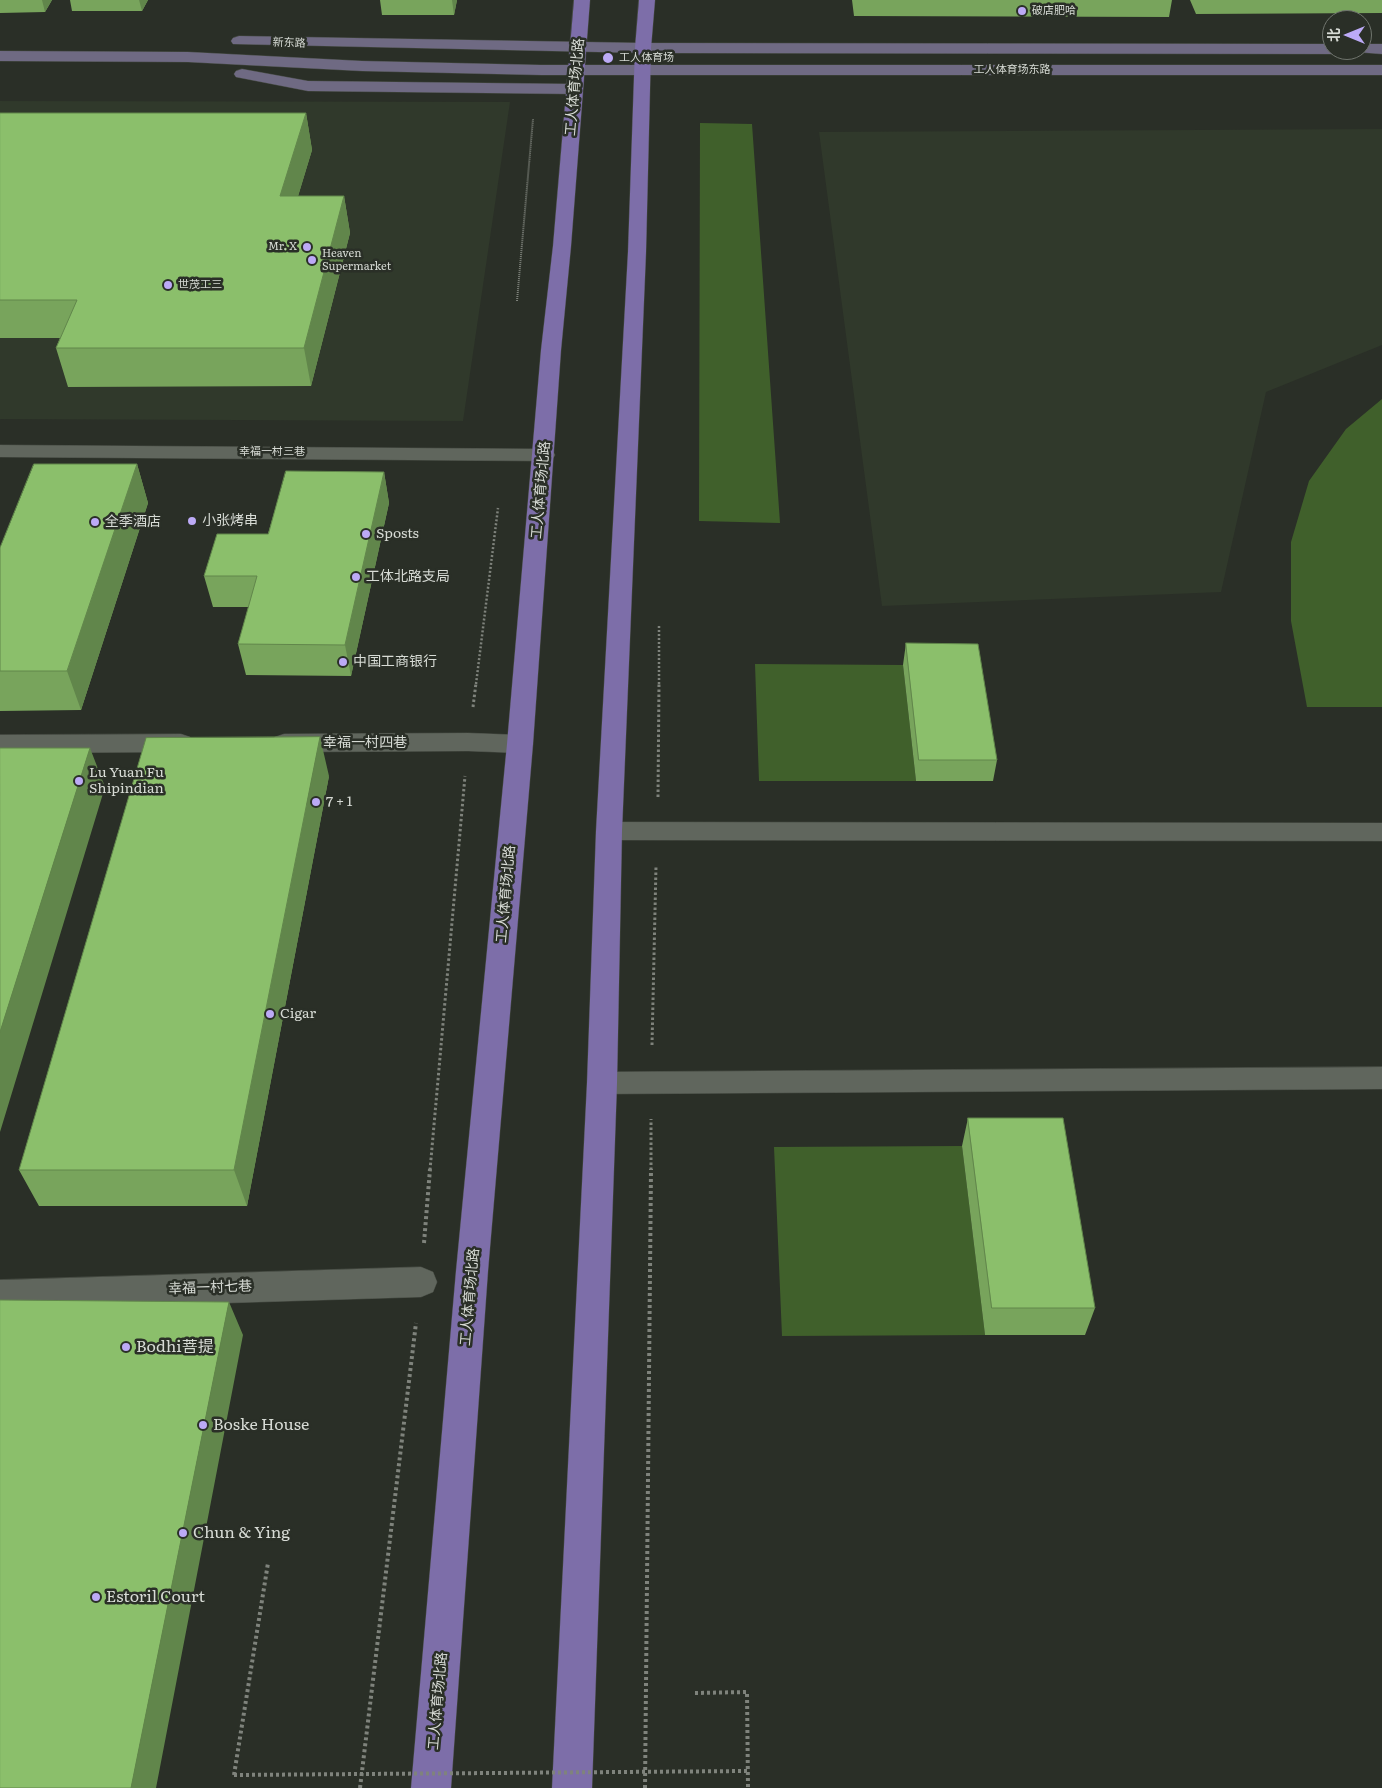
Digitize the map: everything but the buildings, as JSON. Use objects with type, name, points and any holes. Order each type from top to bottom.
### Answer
[{"type":"main road","name":"工人体育场北路","points":[[431,1788],[472,1280],[520,744],[551,350],[562,246],[582,0]]},
{"type":"main road","points":[[572,1788],[602,1083],[609,831],[637,252],[642,59],[647,0]]},
{"type":"main road","name":"新东路","points":[[221,41],[578,47],[642,59]]},
{"type":"main road","name":"工人体育场东路","points":[[642,59],[1322,48]]},
{"type":"main road","name":"新东路","points":[[0,56],[188,57],[575,79]]},
{"type":"main road","name":"新东路","points":[[188,57],[224,71],[308,86],[537,89],[575,79]]},
{"type":"main road","points":[[575,79],[642,59]]},
{"type":"main road","name":"工人体育场东路","points":[[642,59],[1382,70]]},
{"type":"street","name":"幸福一村三巷","points":[[0,450],[506,453],[544,455]]},
{"type":"street","name":"幸福一村四巷","points":[[264,743],[468,742],[520,744]]},
{"type":"street","points":[[0,744],[206,743]]},
{"type":"street","name":"幸福一村七巷","points":[[0,1294],[420,1282]]},
{"type":"lane","points":[[609,831],[1382,832]]},
{"type":"lane","points":[[602,1083],[1382,1078]]},
{"type":"path","points":[[517,305],[531,127],[537,89]]},
{"type":"path","points":[[360,1788],[420,1282],[468,742],[506,453]]},
{"type":"path","points":[[645,1788],[651,1083],[657,831],[659,622]]},
{"type":"path","points":[[268,1563],[234,1775],[748,1771]]},
{"type":"path","points":[[695,1693],[746,1692],[748,1788]]},
{"type":"shaded area","points":[[0,101],[510,102],[463,421],[0,419]]},
{"type":"shaded area","points":[[1382,129],[1382,345],[1266,392],[1221,592],[882,606],[819,132]]},
{"type":"green space","points":[[700,123],[752,124],[780,523],[699,521]]},
{"type":"green space","points":[[1382,399],[1382,707],[1307,707],[1291,621],[1291,542],[1309,481],[1346,429]]},
{"type":"green space","points":[[755,664],[903,665],[916,781],[759,781]]},
{"type":"green space","points":[[962,1146],[985,1335],[782,1336],[774,1147]]},
{"type":"place","name":"破店肥哈","points":[[1022,11]]},
{"type":"place","name":"工人体育场","points":[[608,58]]},
{"type":"place","name":"Mr. X","points":[[307,247]]},
{"type":"place","name":"Heaven Supermarket","points":[[312,260]]},
{"type":"place","name":"世茂工三","points":[[168,285]]},
{"type":"place","name":"小张烤串","points":[[192,521]]},
{"type":"place","name":"全季酒店","points":[[95,522]]},
{"type":"place","name":"Sposts","points":[[366,534]]},
{"type":"place","name":"工体北路支局","points":[[356,577]]},
{"type":"place","name":"中国工商银行","points":[[343,662]]},
{"type":"place","name":"Lu Yuan Fu Shipindian","points":[[79,781]]},
{"type":"place","name":"7 + 1","points":[[316,802]]},
{"type":"place","name":"Cigar","points":[[270,1014]]},
{"type":"place","name":"Bodhi菩提","points":[[126,1347]]},
{"type":"place","name":"Boske House","points":[[203,1425]]},
{"type":"place","name":"Chun & Ying","points":[[183,1533]]},
{"type":"place","name":"Estoril Court","points":[[96,1597]]}]
